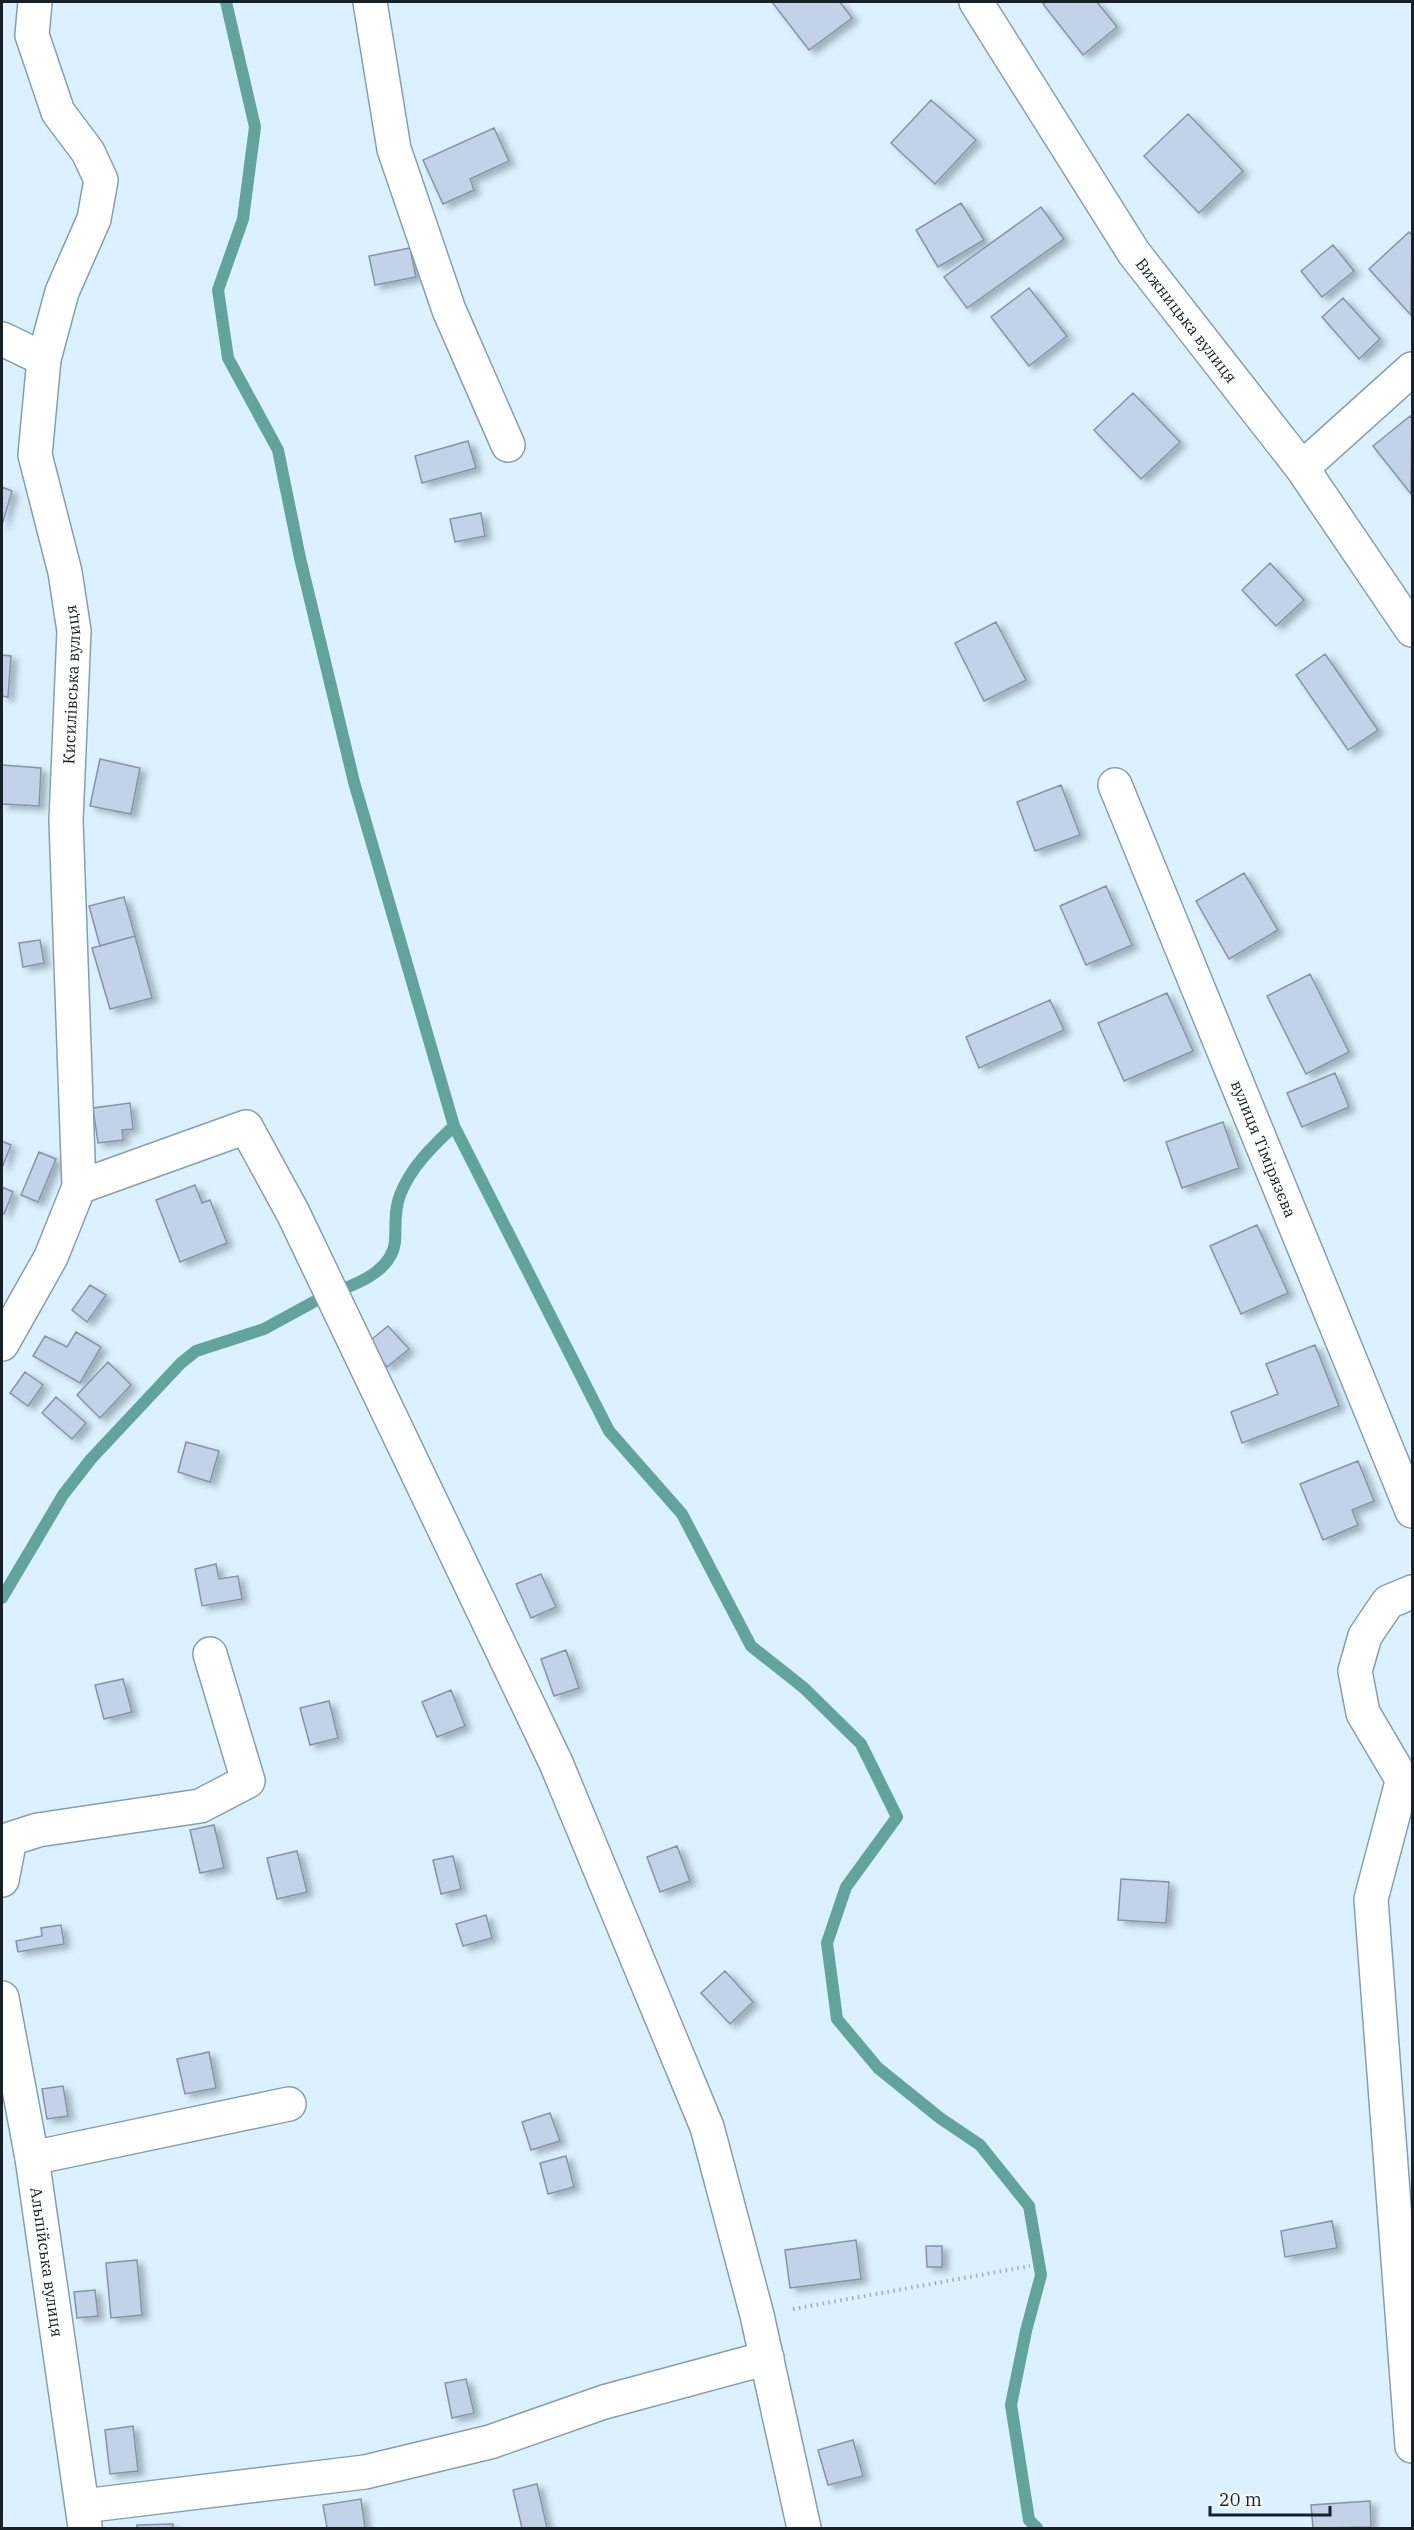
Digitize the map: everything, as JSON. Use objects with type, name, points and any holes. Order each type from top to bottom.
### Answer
[{"type":"street","name":"Кисилівська вулиця","points":[[2,1344],[51,1257],[79,1187],[66,821],[74,631],[65,572],[35,455],[44,360],[62,292],[94,219],[101,180],[88,152],[58,112],[32,35],[35,2]]},
{"type":"street","points":[[370,2],[394,149],[449,310],[508,445]]},
{"type":"street","name":"Вижницька вулиця","points":[[976,2],[1134,253],[1302,468],[1413,630]]},
{"type":"street","points":[[2,339],[44,360]]},
{"type":"street","points":[[1302,468],[1413,369]]},
{"type":"street","name":"вулиця Тімірязєва","points":[[1114,785],[1413,1511]]},
{"type":"street","points":[[79,1187],[246,1127],[293,1213],[556,1763],[707,2127],[757,2315],[804,2529]]},
{"type":"street","points":[[1413,1592],[1388,1602],[1365,1636],[1355,1671],[1363,1713],[1408,1787],[1371,1899],[1413,2446]]},
{"type":"street","points":[[2,1880],[9,1839],[38,1830],[200,1806],[248,1781],[210,1654]]},
{"type":"street","name":"Альпійська вулиця","points":[[2,1998],[32,2158],[84,2517]]},
{"type":"street","points":[[32,2158],[289,2104]]},
{"type":"street","points":[[84,2517],[365,2472],[490,2442],[604,2402],[767,2358]]},
{"type":"path","points":[[757,2315],[1030,2266]]},
{"type":"building","points":[[772,2],[840,2],[852,18],[809,50]]},
{"type":"building","points":[[1046,2],[1097,2],[1117,27],[1083,55],[1043,4]]},
{"type":"building","points":[[931,100],[976,140],[935,184],[891,143]]},
{"type":"building","points":[[1188,114],[1243,171],[1199,213],[1144,156]]},
{"type":"building","points":[[494,128],[509,161],[470,179],[474,190],[443,204],[423,160]]},
{"type":"building","points":[[961,203],[984,240],[938,267],[916,230]]},
{"type":"building","points":[[1041,207],[1064,239],[967,308],[944,277]]},
{"type":"building","points":[[1409,232],[1412,235],[1411,315],[1369,269]]},
{"type":"building","points":[[1333,245],[1354,271],[1322,297],[1301,271]]},
{"type":"building","points":[[410,248],[416,277],[375,285],[369,256]]},
{"type":"building","points":[[1029,288],[1067,336],[1029,366],[991,317]]},
{"type":"building","points":[[1343,298],[1380,339],[1359,359],[1322,317]]},
{"type":"building","points":[[1133,393],[1180,442],[1141,479],[1094,430]]},
{"type":"building","points":[[1410,416],[1412,419],[1411,494],[1373,446]]},
{"type":"building","points":[[468,441],[476,468],[422,483],[415,456]]},
{"type":"building","points":[[2,487],[12,491],[2,525]]},
{"type":"building","points":[[481,513],[485,536],[455,542],[450,519]]},
{"type":"building","points":[[1270,563],[1304,600],[1276,626],[1242,590]]},
{"type":"building","points":[[996,622],[1026,680],[984,701],[955,643]]},
{"type":"building","points":[[1325,654],[1378,730],[1348,750],[1296,675]]},
{"type":"building","points":[[2,655],[11,656],[8,697],[2,696]]},
{"type":"building","points":[[100,759],[140,768],[131,814],[90,806]]},
{"type":"building","points":[[2,765],[41,768],[39,806],[2,804]]},
{"type":"building","points":[[1061,785],[1080,835],[1035,851],[1017,802]]},
{"type":"building","points":[[1244,873],[1278,930],[1229,959],[1196,901]]},
{"type":"building","points":[[1106,886],[1132,945],[1086,965],[1060,906]]},
{"type":"building","points":[[124,897],[135,936],[100,946],[89,906]]},
{"type":"building","points":[[135,936],[152,998],[110,1009],[92,948]]},
{"type":"building","points":[[40,940],[44,963],[23,967],[19,943]]},
{"type":"building","points":[[1310,974],[1349,1052],[1306,1074],[1267,996]]},
{"type":"building","points":[[1167,993],[1193,1051],[1124,1081],[1098,1023]]},
{"type":"building","points":[[1050,1000],[1064,1030],[979,1068],[966,1037]]},
{"type":"building","points":[[1335,1073],[1349,1107],[1302,1127],[1287,1093]]},
{"type":"building","points":[[130,1103],[133,1129],[122,1130],[123,1140],[98,1143],[93,1108]]},
{"type":"building","points":[[1223,1122],[1239,1168],[1182,1188],[1166,1142]]},
{"type":"building","points":[[2,1141],[11,1145],[2,1168]]},
{"type":"building","points":[[39,1152],[56,1159],[38,1202],[21,1195]]},
{"type":"building","points":[[195,1185],[202,1203],[210,1200],[227,1243],[180,1262],[156,1200]]},
{"type":"building","points":[[2,1187],[13,1192],[4,1214],[2,1213]]},
{"type":"building","points":[[1257,1225],[1288,1293],[1241,1314],[1210,1246]]},
{"type":"building","points":[[90,1285],[106,1295],[87,1322],[72,1310]]},
{"type":"building","points":[[388,1326],[409,1349],[387,1367],[367,1343]]},
{"type":"building","points":[[76,1332],[101,1347],[80,1383],[33,1356],[45,1336],[67,1347]]},
{"type":"building","points":[[1315,1345],[1339,1406],[1242,1443],[1231,1412],[1278,1394],[1266,1364]]},
{"type":"building","points":[[108,1362],[131,1385],[100,1418],[77,1395]]},
{"type":"building","points":[[25,1372],[43,1385],[28,1406],[10,1393]]},
{"type":"building","points":[[56,1397],[86,1423],[72,1439],[42,1413]]},
{"type":"building","points":[[186,1442],[219,1451],[210,1482],[178,1472]]},
{"type":"building","points":[[1358,1461],[1374,1501],[1352,1510],[1358,1525],[1323,1540],[1300,1484]]},
{"type":"building","points":[[216,1564],[219,1579],[238,1576],[242,1599],[202,1606],[195,1569]]},
{"type":"building","points":[[541,1574],[556,1607],[531,1618],[516,1584]]},
{"type":"building","points":[[566,1650],[579,1688],[554,1696],[541,1659]]},
{"type":"building","points":[[123,1679],[132,1712],[104,1719],[95,1685]]},
{"type":"building","points":[[451,1690],[465,1726],[437,1737],[422,1702]]},
{"type":"building","points":[[329,1701],[338,1738],[310,1745],[300,1708]]},
{"type":"building","points":[[214,1825],[224,1868],[200,1873],[190,1830]]},
{"type":"building","points":[[677,1846],[690,1881],[660,1892],[647,1857]]},
{"type":"building","points":[[297,1851],[307,1892],[277,1899],[267,1858]]},
{"type":"building","points":[[453,1856],[461,1889],[441,1894],[433,1860]]},
{"type":"building","points":[[1121,1879],[1169,1882],[1166,1923],[1118,1920]]},
{"type":"building","points":[[486,1915],[492,1938],[463,1946],[456,1924]]},
{"type":"building","points":[[61,1925],[64,1944],[18,1952],[16,1941],[42,1936],[41,1928]]},
{"type":"building","points":[[725,1971],[753,2002],[730,2024],[701,1993]]},
{"type":"building","points":[[209,2052],[216,2088],[185,2094],[177,2059]]},
{"type":"building","points":[[63,2086],[68,2116],[47,2119],[42,2089]]},
{"type":"building","points":[[550,2113],[560,2141],[531,2150],[522,2122]]},
{"type":"building","points":[[566,2156],[574,2187],[548,2194],[540,2163]]},
{"type":"building","points":[[1332,2221],[1337,2248],[1285,2257],[1281,2231]]},
{"type":"building","points":[[856,2240],[861,2279],[790,2288],[785,2250]]},
{"type":"building","points":[[926,2246],[942,2246],[942,2267],[927,2267]]},
{"type":"building","points":[[137,2260],[142,2315],[111,2318],[106,2263]]},
{"type":"building","points":[[95,2290],[98,2316],[77,2318],[74,2292]]},
{"type":"building","points":[[466,2379],[474,2413],[452,2418],[445,2383]]},
{"type":"building","points":[[133,2426],[138,2471],[110,2474],[105,2430]]},
{"type":"building","points":[[853,2440],[863,2476],[828,2485],[818,2450]]},
{"type":"building","points":[[537,2484],[547,2528],[522,2528],[513,2490]]},
{"type":"building","points":[[361,2499],[365,2528],[327,2528],[323,2505]]},
{"type":"building","points":[[1370,2501],[1371,2527],[1313,2528],[1311,2505]]},
{"type":"building","points":[[173,2524],[173,2528],[137,2528],[137,2525]]},
{"type":"waterway","points":[[226,2],[255,127],[243,219],[218,290],[228,358],[278,450],[300,558],[354,782],[454,1126],[609,1431],[682,1514],[751,1646],[804,1688],[861,1744],[897,1817],[846,1887],[827,1943],[837,2019],[878,2068],[940,2118],[980,2145],[1029,2206],[1041,2275],[1026,2331],[1011,2405],[1029,2520],[1037,2528]]},
{"type":"waterway","points":[[343,1289],[376,1272],[389,1259],[395,1242],[397,1206],[400,1195],[410,1175],[423,1158],[454,1126]]},
{"type":"waterway","points":[[2,1598],[63,1495],[91,1459],[181,1363],[196,1351],[264,1329],[319,1299]]}]
